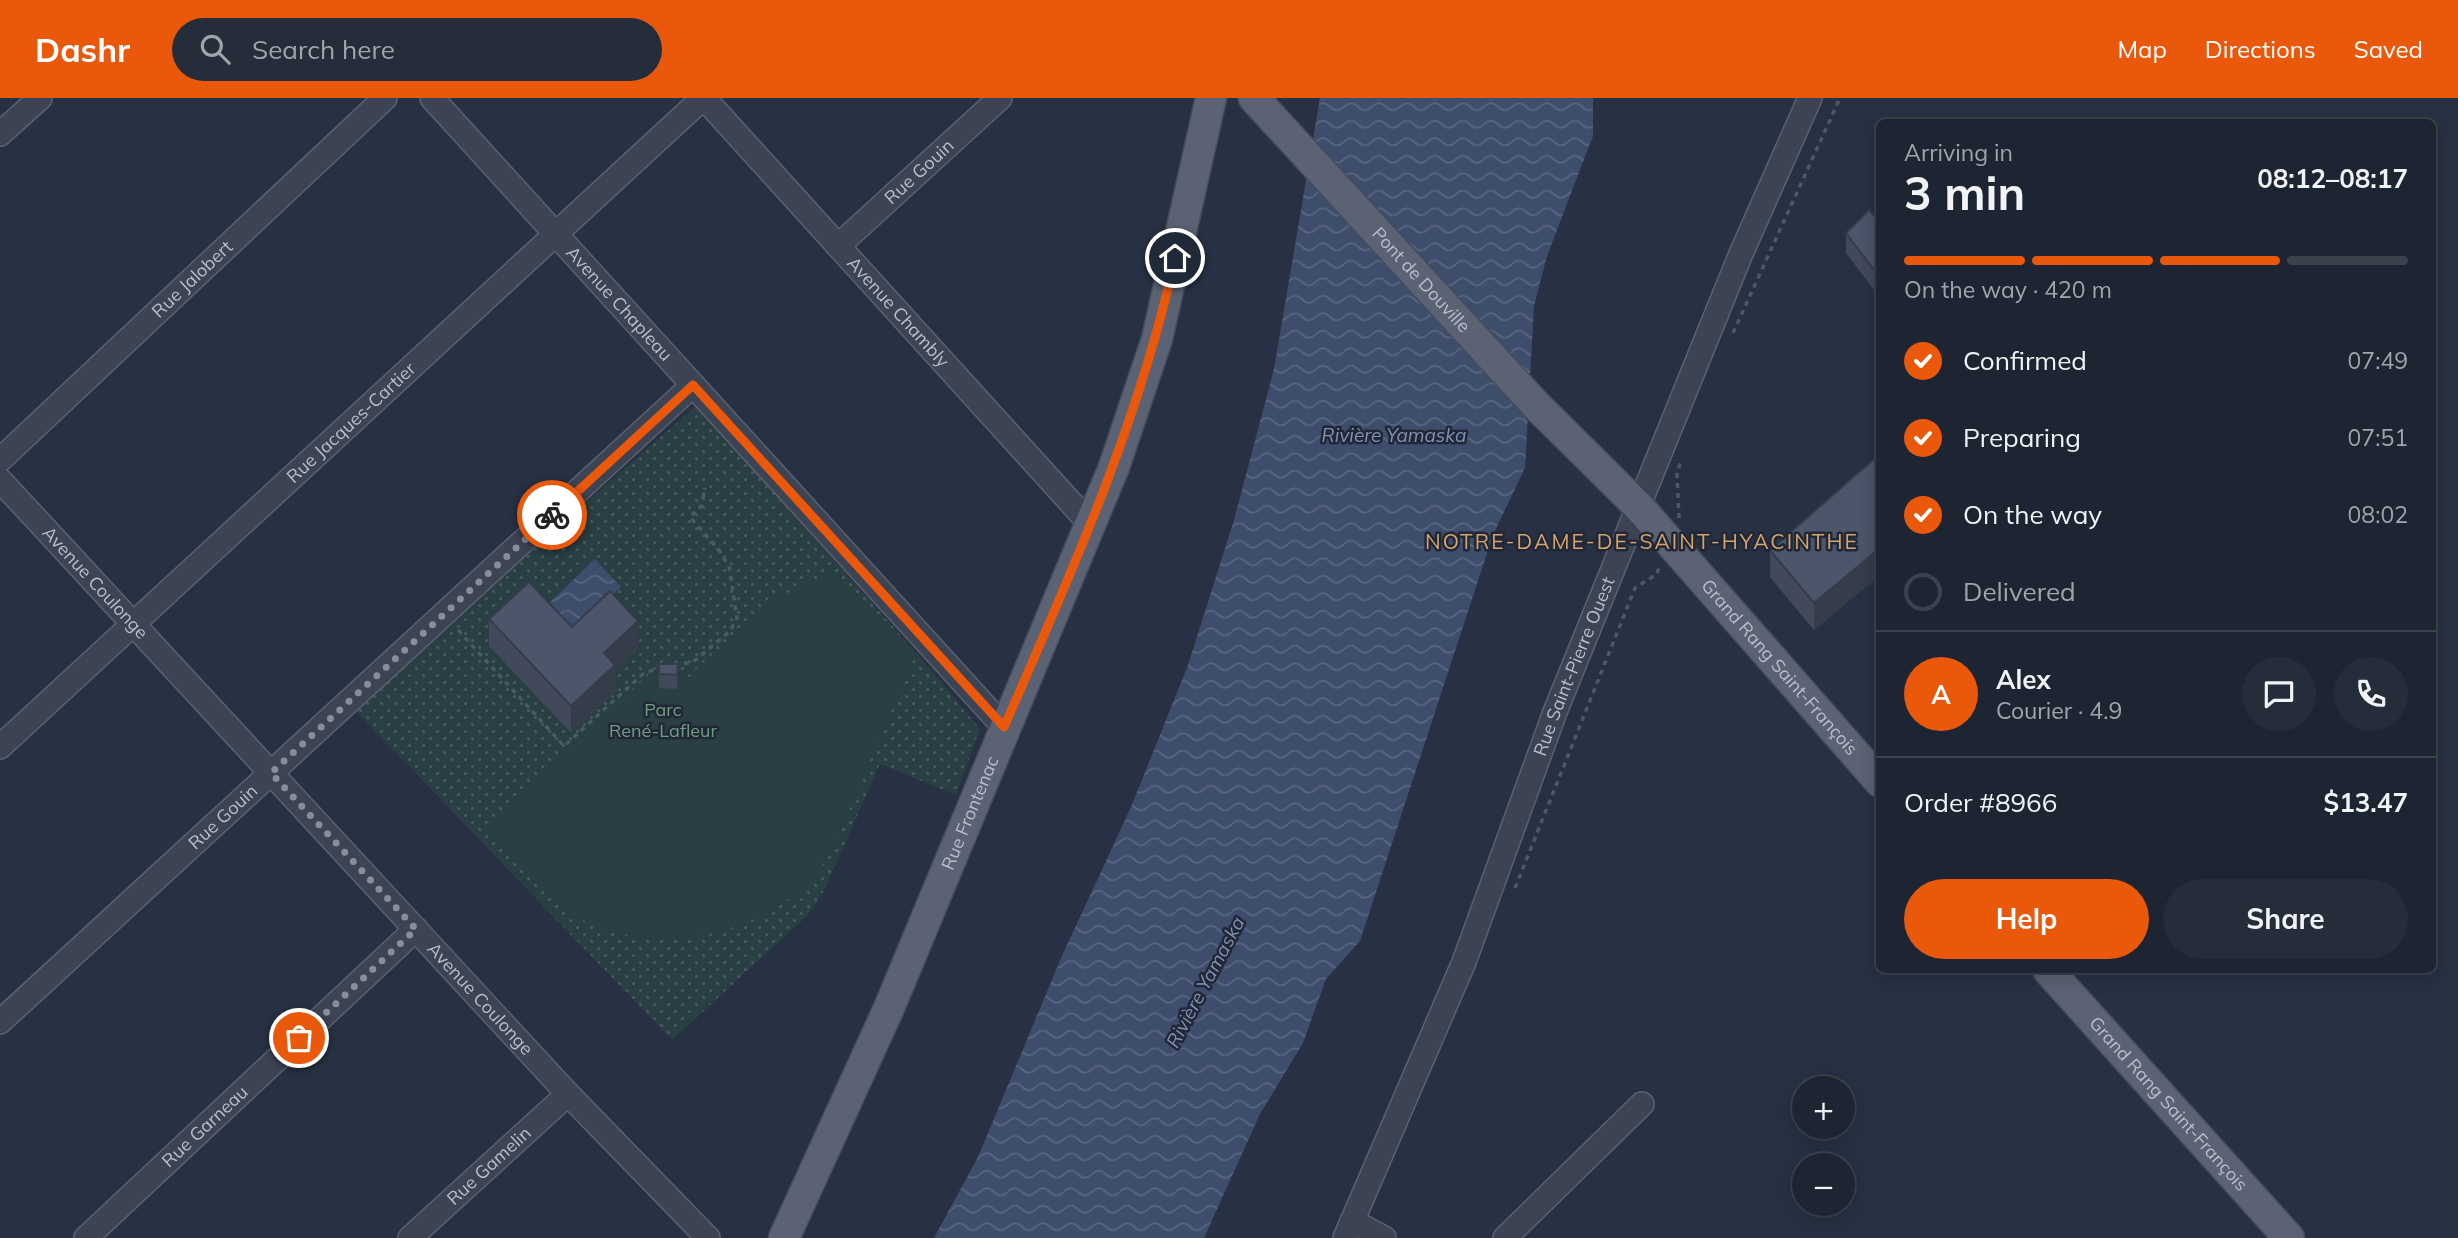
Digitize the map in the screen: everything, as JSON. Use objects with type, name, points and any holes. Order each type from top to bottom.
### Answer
[{"type":"main road","name":"Rue Frontenac","points":[[784,1238],[889,1008],[1004,727],[1092,526],[1157,338],[1211,98]]},
{"type":"main road","name":"Pont de Douville","points":[[1254,98],[1535,404]]},
{"type":"main road","name":"Grand Rang Saint-François","points":[[1535,404],[1639,507],[1876,777]]},
{"type":"main road","name":"Grand Rang Saint-François","points":[[2051,973],[2289,1238]]},
{"type":"street","points":[[0,134],[40,98]]},
{"type":"street","name":"Rue Jalobert","points":[[0,460],[385,98]]},
{"type":"street","name":"Avenue Chapleau","points":[[432,98],[1004,727]]},
{"type":"street","name":"Rue Jacques-Cartier","points":[[0,747],[703,98]]},
{"type":"street","name":"Avenue Chambly","points":[[703,98],[1092,526]]},
{"type":"street","name":"Rue Gouin","points":[[838,246],[1000,98]]},
{"type":"street","name":"Rue Saint-Pierre Ouest","points":[[1348,1229],[1464,962],[1555,712],[1740,256],[1810,98]]},
{"type":"street","name":"Rue Gouin","points":[[0,1022],[693,385]]},
{"type":"street","name":"Avenue Coulonge","points":[[0,480],[568,1094],[708,1238]]},
{"type":"street","name":"Rue Garneau","points":[[86,1238],[416,929]]},
{"type":"street","name":"Rue Gamelin","points":[[410,1238],[568,1094]]},
{"type":"street","points":[[1505,1238],[1643,1104]]},
{"type":"street","points":[[1348,1229],[1384,1238]]},
{"type":"path","points":[[1732,335],[1840,98]]},
{"type":"path","points":[[1514,889],[1635,588],[1657,574],[1681,514],[1677,474],[1684,448]]},
{"type":"path","points":[[444,614],[564,746],[643,674],[662,666],[693,662],[736,623],[729,566],[690,517],[702,505],[705,488]]},
{"type":"green space","name":"Parc René-Lafleur","points":[[696,406],[921,658],[980,729],[956,795],[880,764],[824,891],[807,916],[672,1040],[352,707]]},
{"type":"green space","points":[[832,571],[914,658],[841,829],[695,686],[695,670],[777,598]]},
{"type":"green space","points":[[652,672],[679,673],[839,832],[823,865],[798,891],[768,913],[732,928],[694,936],[656,938],[619,933],[585,921],[558,903],[483,827]]},
{"type":"water","name":"Rivière Yamaska","points":[[1320,98],[1593,98],[1593,136],[1547,256],[1534,306],[1525,468],[1493,535],[1360,941],[1326,979],[1303,1043],[1260,1114],[1204,1238],[934,1238],[978,1157],[1061,958],[1131,807],[1188,665],[1234,520],[1274,369]]},
{"type":"water","points":[[595,559],[621,587],[571,633],[546,606]]},
{"type":"building","points":[[1869,210],[1876,218],[1876,273],[1846,233]]},
{"type":"building","points":[[1876,457],[1876,551],[1814,603],[1770,550]]},
{"type":"building","points":[[529,582],[572,627],[610,591],[638,621],[604,653],[615,665],[571,706],[489,619]]},
{"type":"building","points":[[659,664],[678,664],[677,675],[659,674]]},
{"type":"way so far","points":[[299,1038],[416,929],[271,773],[552,515]]},
{"type":"district","name":"NOTRE-DAME-DE-SAINT-HYACINTHE","points":[[1642,542]]},
{"type":"route","points":[[552,515],[693,385],[1004,727],[1092,526],[1114,467],[1157,338],[1175,258]]}]
